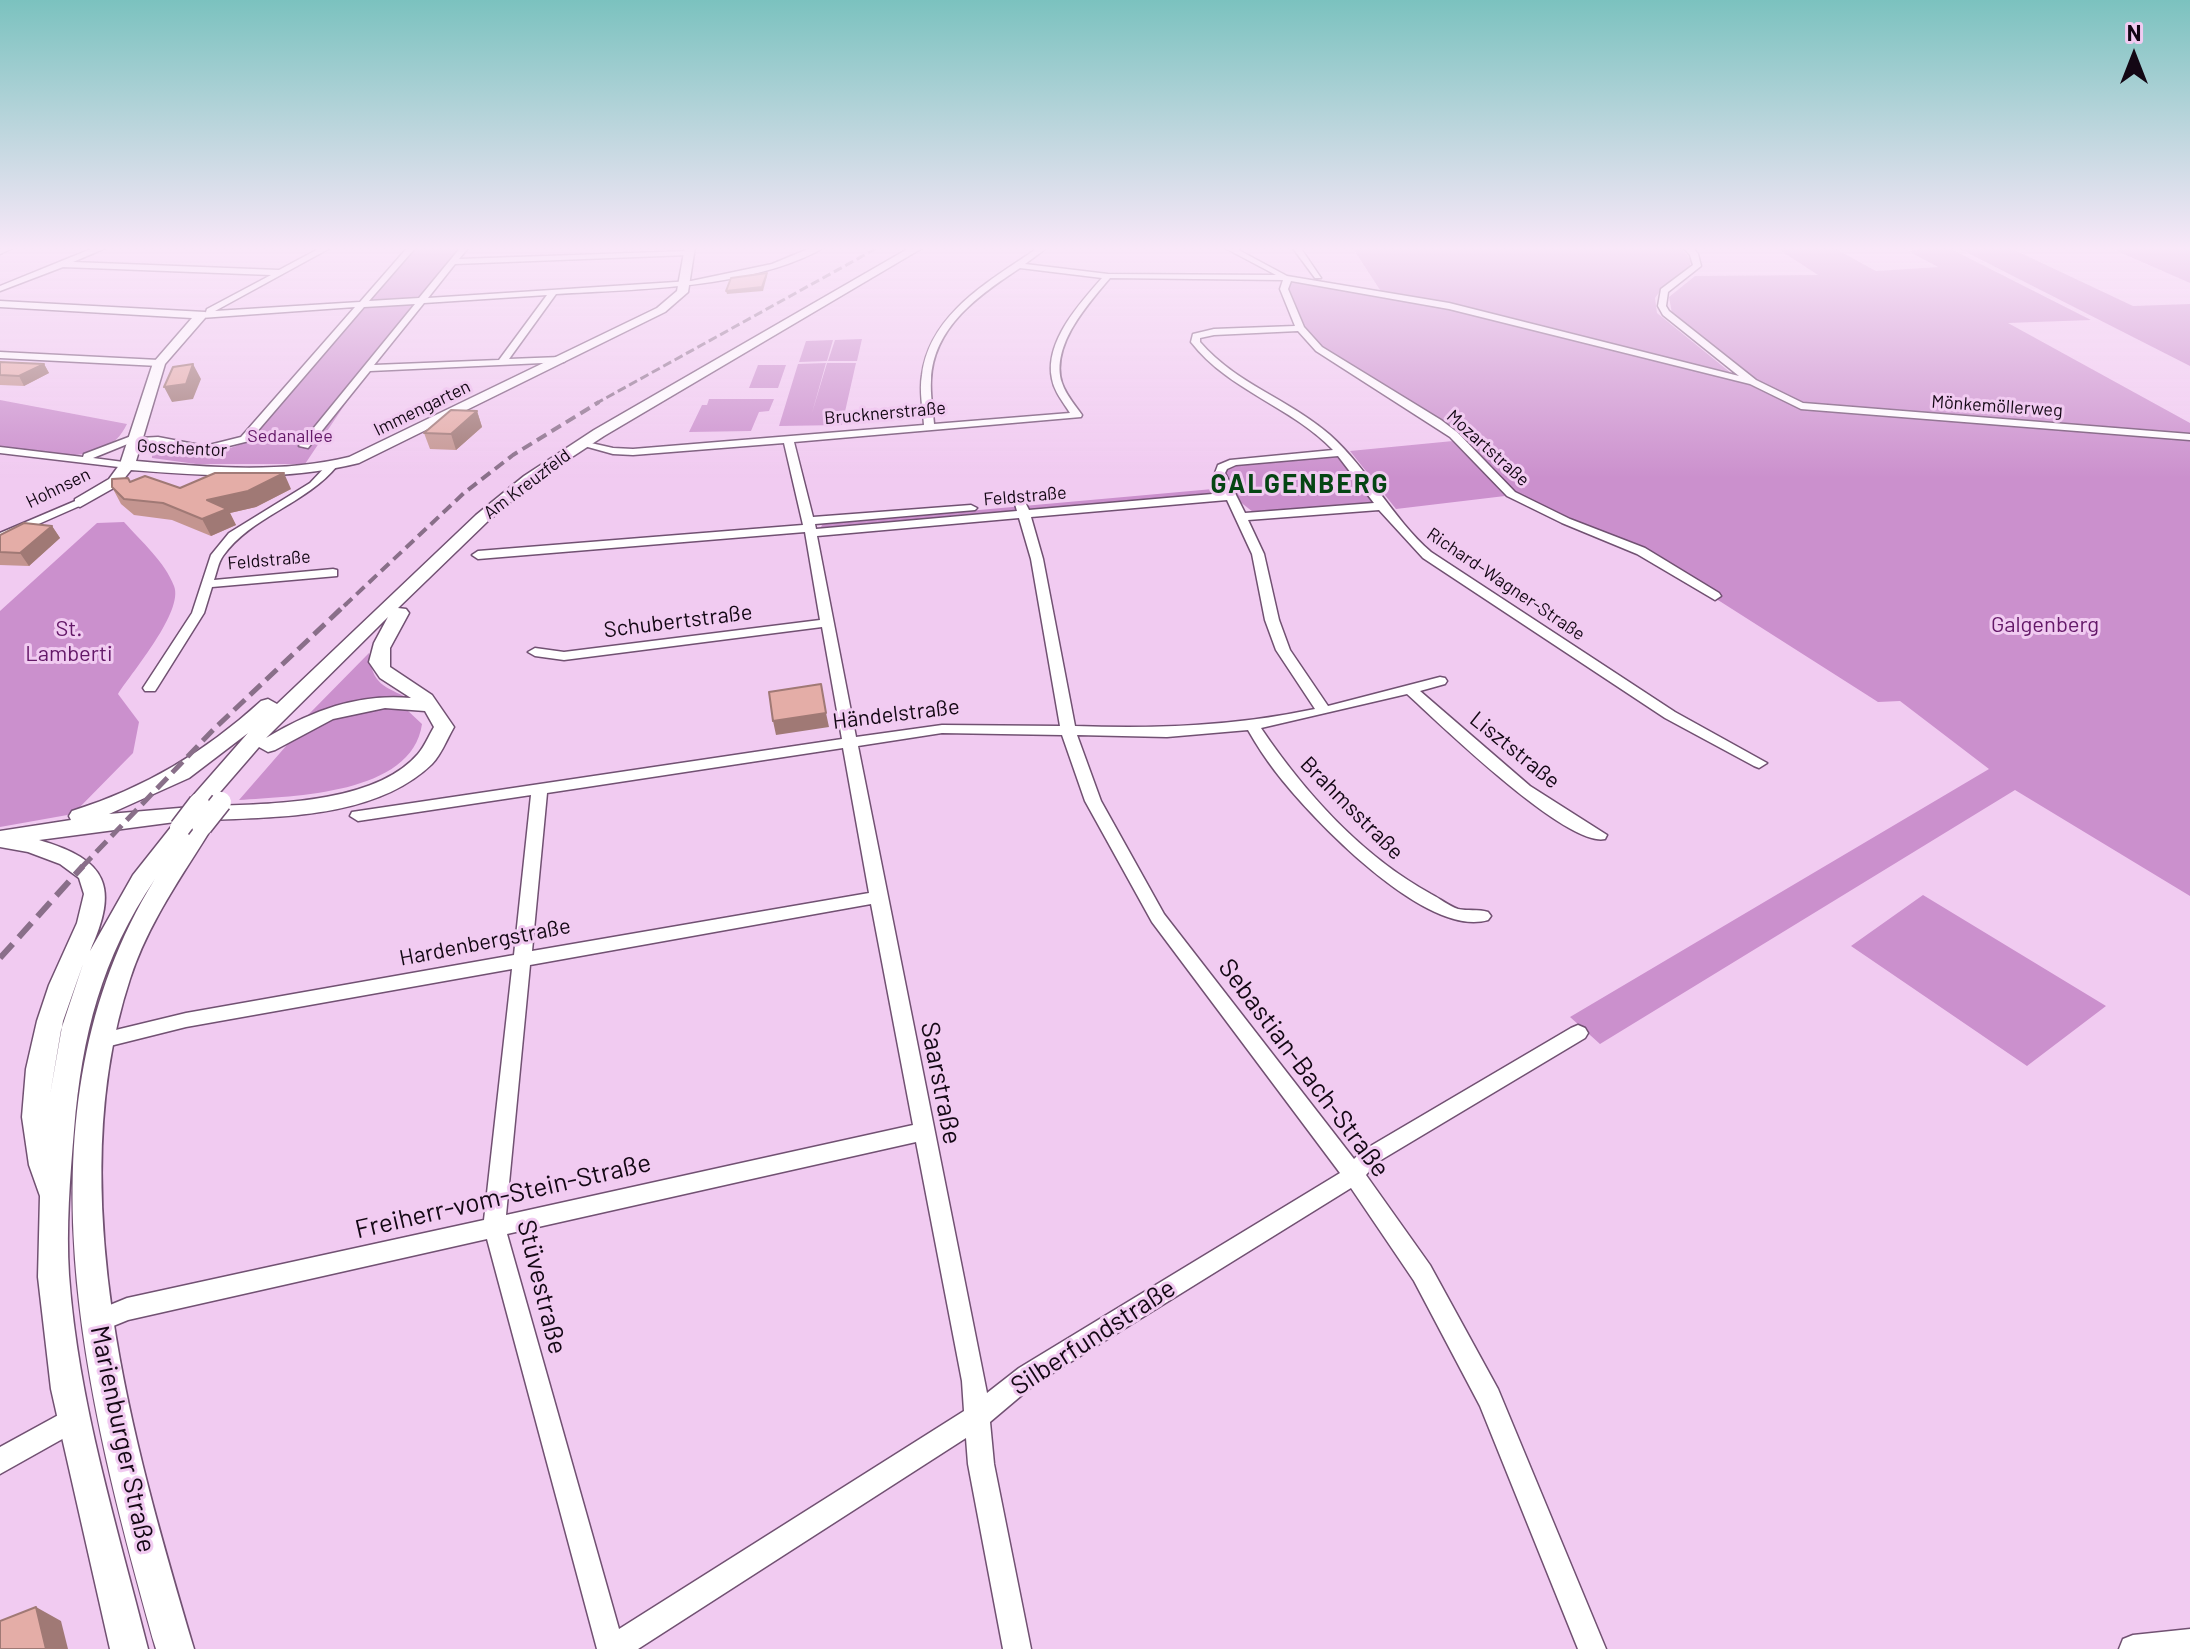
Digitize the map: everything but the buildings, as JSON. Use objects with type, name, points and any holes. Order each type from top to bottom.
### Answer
[{"type":"main road","points":[[127,465],[159,363],[193,324]]},
{"type":"main road","name":"Immengarten","points":[[332,466],[368,454],[633,324]]},
{"type":"main road","name":"Am Kreuzfeld","points":[[268,746],[496,521],[589,446],[791,324]]},
{"type":"main road","name":"Am Kreuzfeld","points":[[200,815],[272,719],[482,518],[529,479],[799,324]]},
{"type":"main road","name":"Goschentor","points":[[127,465],[201,470],[332,466]]},
{"type":"main road","name":"Hohnsen","points":[[80,502],[114,482],[127,465]]},
{"type":"main road","points":[[80,502],[147,478],[201,470]]},
{"type":"main road","points":[[3,838],[133,799],[194,767],[242,730],[407,572],[482,518]]},
{"type":"main road","points":[[3,838],[156,816],[346,800],[397,781],[438,746],[444,727],[419,694],[390,679],[381,667],[378,656],[400,613]]},
{"type":"main road","points":[[268,746],[312,719],[354,705],[392,701],[431,706]]},
{"type":"main road","name":"Marienburger Straße","points":[[129,1649],[60,1426],[53,1194],[66,1073],[84,995],[101,952],[140,880],[268,746]]},
{"type":"main road","name":"Marienburger Straße","points":[[175,1649],[144,1543],[102,1364],[89,1219],[90,1142],[102,1040],[110,1001],[133,944],[200,815]]},
{"type":"main road","points":[[3,838],[71,862],[90,877],[95,890],[94,909],[57,995],[37,1085],[34,1113],[38,1158],[53,1194]]},
{"type":"street","points":[[74,459],[134,440],[194,448],[220,447],[245,439],[344,324]]},
{"type":"street","points":[[304,446],[404,324]]},
{"type":"street","points":[[503,361],[530,324]]},
{"type":"street","points":[[929,427],[926,375],[933,348],[951,324]]},
{"type":"street","name":"Brucknerstraße","points":[[589,446],[633,452],[1077,415],[1056,380],[1056,356],[1074,324]]},
{"type":"street","name":"Mozartstraße","points":[[1298,324],[1319,349],[1454,435],[1511,494],[1566,521],[1641,551],[1715,596]]},
{"type":"street","points":[[1521,324],[1753,382]]},
{"type":"street","points":[[1678,324],[1753,382]]},
{"type":"street","name":"Richard-Wagner-Straße","points":[[1300,328],[1214,332],[1196,336],[1195,342],[1203,354],[1232,377],[1318,431],[1411,542],[1427,555],[1670,715],[1759,763]]},
{"type":"street","points":[[0,355],[159,363]]},
{"type":"street","points":[[369,368],[561,360]]},
{"type":"street","name":"Mönkemöllerweg","points":[[1753,382],[1801,406],[2190,437]]},
{"type":"street","points":[[788,439],[810,527]]},
{"type":"street","points":[[0,450],[127,465]]},
{"type":"street","points":[[1324,711],[1283,650],[1272,620],[1258,554],[1220,473],[1222,467],[1234,462],[1339,453]]},
{"type":"street","name":"Immengarten","points":[[150,688],[198,613],[215,558],[233,536],[314,485],[332,466]]},
{"type":"street","name":"Feldstraße","points":[[478,555],[1227,491]]},
{"type":"street","name":"Hohnsen","points":[[0,537],[80,502]]},
{"type":"street","points":[[1241,517],[1381,506]]},
{"type":"street","name":"Sebastian-Bach-Straße","points":[[1022,509],[1037,559],[1069,733],[1093,801],[1158,918],[1354,1175],[1422,1273],[1489,1398],[1592,1649]]},
{"type":"street","name":"Saarstraße","points":[[810,527],[923,1132],[974,1381],[981,1464],[1017,1649]]},
{"type":"street","name":"Feldstraße","points":[[209,584],[333,573]]},
{"type":"street","name":"Schubertstraße","points":[[535,652],[564,656],[826,623]]},
{"type":"street","name":"Händelstraße","points":[[358,816],[851,741],[973,727],[1069,733],[1156,733],[1252,726],[1440,681]]},
{"type":"street","name":"Lisztstraße","points":[[1410,689],[1505,772],[1574,825],[1599,835]]},
{"type":"street","name":"Brahmsstraße","points":[[1252,726],[1280,768],[1330,824],[1394,881],[1455,915],[1482,916]]},
{"type":"street","name":"Stüvestraße","points":[[540,788],[494,1226],[612,1649]]},
{"type":"street","name":"Hardenbergstraße","points":[[102,1040],[150,1026],[878,897]]},
{"type":"street","name":"Silberfundstraße","points":[[612,1649],[978,1416],[1027,1376],[1354,1175],[1369,1157],[1578,1033]]},
{"type":"street","name":"Freiherr-vom-Stein-Straße","points":[[96,1322],[127,1309],[923,1132]]},
{"type":"street","points":[[0,1461],[60,1426]]},
{"type":"street","points":[[2133,1649],[2190,1643]]},
{"type":"green space","name":"Sedanallee","points":[[347,324],[403,324],[305,464],[196,464],[152,458],[152,446],[202,452],[226,449],[250,440]]},
{"type":"green space","name":"Galgenberg","points":[[1300,324],[1671,324],[1736,377],[1800,409],[2190,439],[2190,896],[2015,790],[1600,1044],[1570,1017],[1989,769],[1900,701],[1878,702],[1641,551],[1511,494],[1454,435],[1307,338]]},
{"type":"green space","points":[[1685,324],[2010,324],[2190,423],[2190,433],[1807,404],[1762,385]]},
{"type":"green space","points":[[2107,324],[2190,324],[2190,366]]},
{"type":"green space","points":[[862,339],[857,361],[828,361],[835,340]]},
{"type":"green space","points":[[833,340],[827,361],[799,362],[806,341]]},
{"type":"green space","points":[[826,363],[812,413],[827,363],[856,363],[842,425],[779,426],[798,364]]},
{"type":"green space","points":[[758,365],[786,365],[778,388],[749,388]]},
{"type":"green space","points":[[709,399],[774,399],[769,411],[759,412],[751,431],[689,432],[702,405],[707,405]]},
{"type":"green space","points":[[0,400],[127,424],[117,439],[104,448],[88,453],[53,454],[0,447]]},
{"type":"green space","points":[[1453,441],[1505,496],[1396,509],[1350,451]]},
{"type":"green space","points":[[1333,456],[1340,458],[1374,501],[1372,504],[1253,512],[1239,501],[1224,475],[1227,469],[1239,464]]},
{"type":"green space","points":[[1217,491],[1216,494],[820,528],[823,524]]},
{"type":"green space","name":"St. Lamberti","points":[[124,522],[165,569],[174,586],[175,597],[165,625],[118,694],[139,722],[133,753],[73,814],[0,827],[0,611],[97,523]]},
{"type":"green space","points":[[369,653],[376,678],[386,687],[410,699],[357,701],[307,716]]},
{"type":"green space","points":[[373,706],[407,710],[422,724],[413,747],[397,765],[374,778],[347,787],[318,793],[239,800],[293,738],[343,713]]},
{"type":"green space","points":[[1923,895],[2106,1006],[2027,1066],[1851,946]]},
{"type":"railway","points":[[595,404],[740,324]]},
{"type":"railway","points":[[344,606],[464,493],[513,455],[599,402]]},
{"type":"railway","points":[[81,868],[213,730],[346,604]]},
{"type":"railway","points":[[0,958],[83,866]]},
{"type":"district","name":"GALGENBERG","points":[[1300,484]]}]
